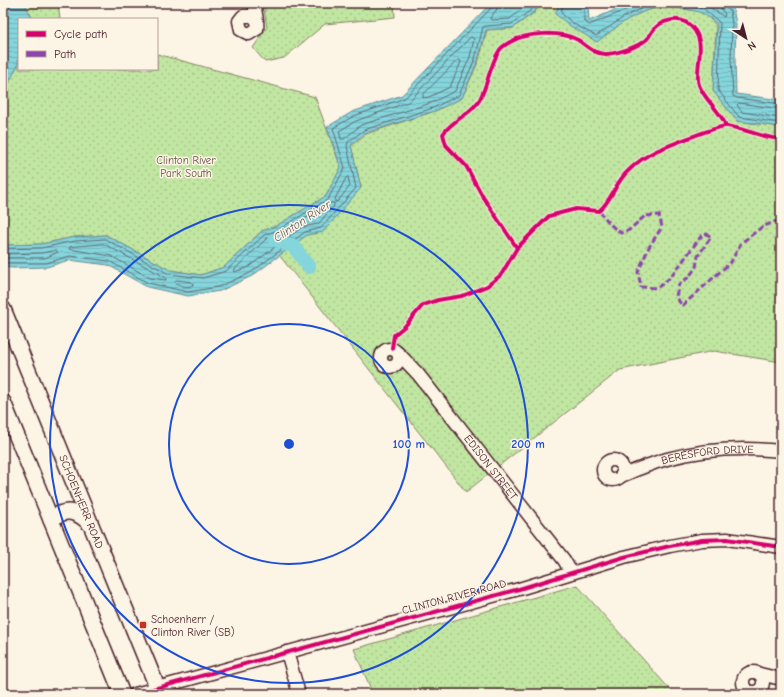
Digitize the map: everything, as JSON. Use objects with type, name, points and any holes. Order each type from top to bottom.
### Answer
[{"type":"main road","name":"SCHOENHERR ROAD","points":[[3,309],[159,691]]},
{"type":"main road","points":[[3,402],[122,694]]},
{"type":"main road","points":[[51,520],[60,513],[71,511],[83,517],[92,526]]},
{"type":"street","name":"EDISON STREET","points":[[397,360],[408,364],[418,374],[564,560],[571,572]]},
{"type":"street","name":"BERESFORD DRIVE","points":[[621,464],[616,461],[609,461],[605,466],[604,472],[607,478],[612,480],[667,459],[700,453],[749,449],[781,451]]},
{"type":"street","points":[[621,464],[626,468],[636,470]]},
{"type":"street","points":[[621,464],[623,470],[621,476]]},
{"type":"street","name":"CLINTON RIVER ROAD","points":[[135,694],[159,691],[287,652],[519,589],[624,556],[702,540],[741,540],[781,547]]},
{"type":"street","points":[[287,652],[299,694]]},
{"type":"green space","name":"Clinton River Park South","points":[[3,3],[58,3],[60,18],[18,18],[18,70],[158,70],[158,54],[315,97],[341,168],[326,196],[276,226],[262,231],[224,267],[201,275],[170,270],[106,235],[75,237],[41,244],[3,245]]},
{"type":"green space","points":[[263,3],[394,3],[395,17],[325,24],[284,58],[265,62],[253,48],[267,27]]},
{"type":"green space","points":[[540,3],[559,3],[556,14],[597,41],[626,20],[651,8],[673,7],[703,12],[716,25],[713,91],[737,121],[781,127],[781,362],[714,351],[620,370],[466,492],[279,255],[307,235],[323,231],[361,187],[351,146],[366,134],[435,111],[462,98],[479,60],[487,30],[513,28],[535,12]]},
{"type":"green space","points":[[577,585],[674,694],[373,694],[354,649]]},
{"type":"water","points":[[6,3],[24,3],[32,18],[18,18],[18,65],[3,94],[3,5]]},
{"type":"water","name":"Clinton River","points":[[491,3],[540,3],[534,12],[513,28],[486,30],[478,60],[462,98],[435,111],[365,133],[351,145],[361,188],[323,232],[307,235],[252,276],[220,291],[188,296],[147,287],[108,265],[69,260],[47,267],[3,267],[3,245],[41,244],[75,237],[106,235],[170,270],[201,275],[224,267],[262,231],[276,226],[326,196],[341,167],[327,127],[352,112],[402,95]]},
{"type":"water","points":[[560,3],[588,3],[589,21],[631,3],[726,3],[733,8],[736,24],[736,94],[781,100],[781,127],[737,121],[713,91],[717,24],[702,13],[670,8],[658,8],[647,11],[627,20],[597,42],[572,27],[555,14]]},
{"type":"waterway","name":"Clinton River","points":[[275,240],[293,246],[309,267]]},
{"type":"marked path","points":[[599,211],[613,227],[621,233],[629,230],[645,216],[659,215],[662,227],[649,247],[638,272],[641,287],[657,288],[671,277],[702,235],[707,234],[711,237],[698,256],[696,267],[689,277],[679,284],[676,296],[682,306],[731,262],[741,243],[762,227],[781,219]]},
{"type":"cycle path","points":[[517,248],[483,197],[466,166],[446,145],[443,134],[451,125],[472,109],[480,99],[496,56],[501,48],[510,42],[525,36],[544,34],[563,35],[578,40],[595,52],[607,54],[623,51],[639,45],[647,39],[654,29],[661,23],[670,20],[683,21],[694,30],[698,37],[700,45],[698,71],[699,85],[726,126]]},
{"type":"cycle path","points":[[392,348],[394,335],[405,326],[423,305],[438,300],[462,296],[487,286],[501,275],[517,248],[549,216],[576,209],[599,211],[631,168],[654,152],[704,132],[727,126],[767,137],[781,139]]},
{"type":"cycle path","points":[[135,694],[519,589],[624,557],[670,546],[702,540],[727,539],[781,547]]},
{"type":"place","name":"Schoenherr / Clinton River (SB)","points":[[143,625]]}]
